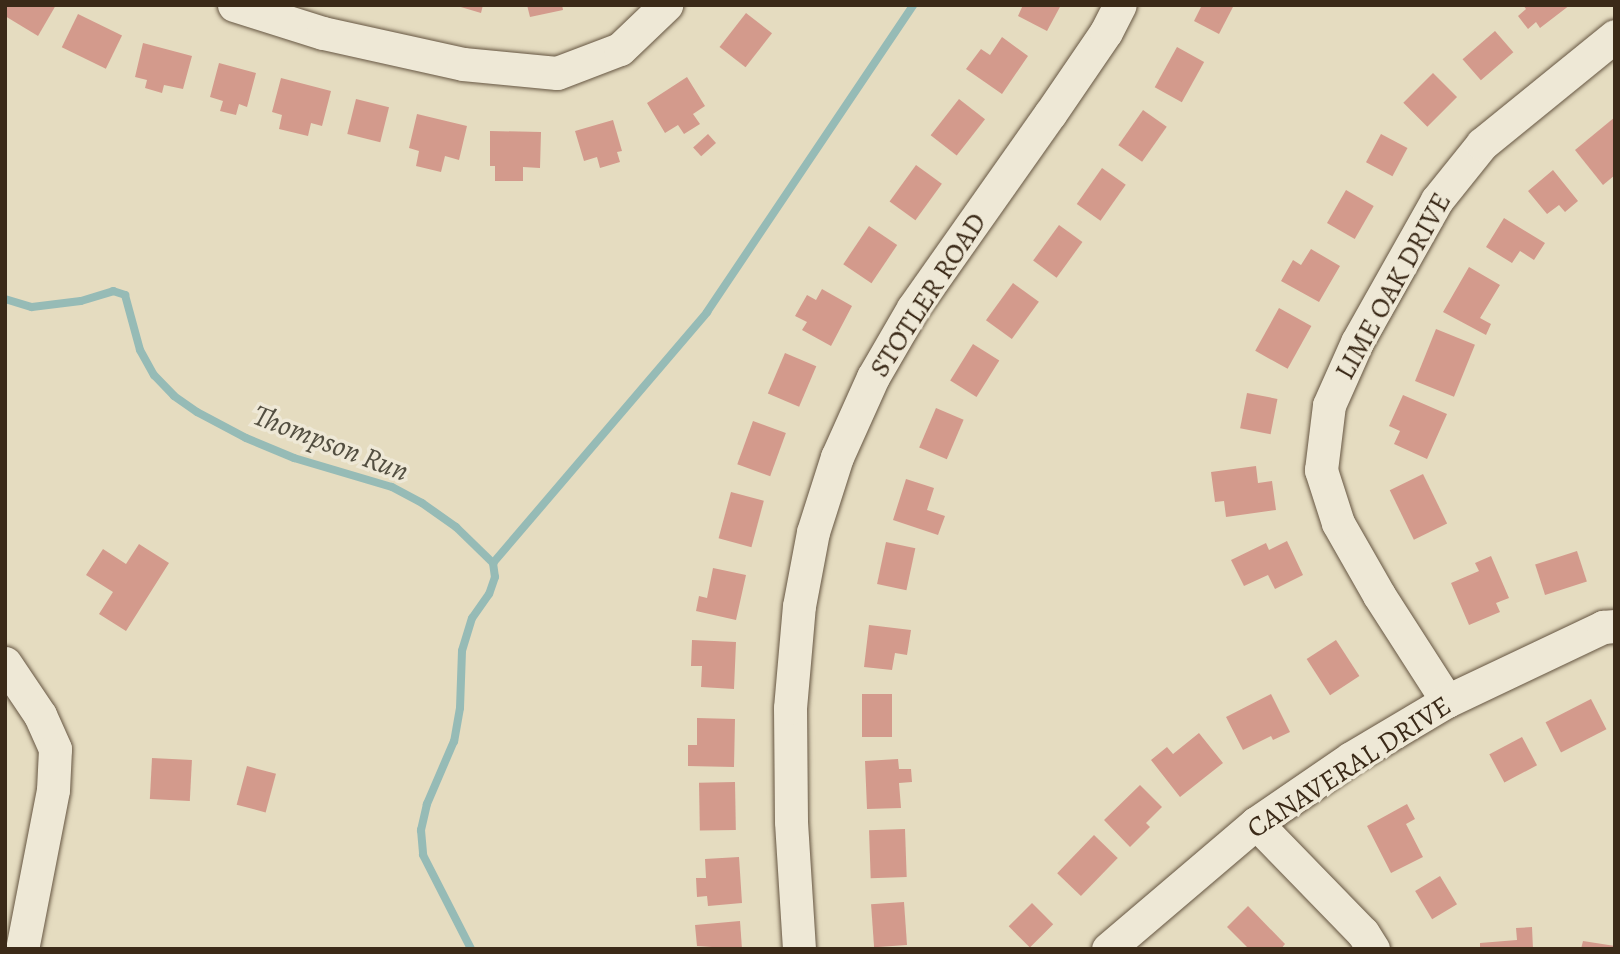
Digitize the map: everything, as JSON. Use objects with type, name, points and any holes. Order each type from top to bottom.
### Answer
[{"type":"street","points":[[234,5],[323,33],[450,61],[556,73],[620,49],[666,5]]},
{"type":"street","name":"STOTLER ROAD","points":[[799,949],[791,821],[790,708],[799,606],[813,532],[838,457],[873,377],[913,308],[1050,114],[1106,32],[1120,5]]},
{"type":"street","name":"LIME OAK DRIVE","points":[[1447,701],[1379,595],[1338,523],[1321,470],[1329,405],[1357,342],[1437,200],[1482,144],[1615,36]]},
{"type":"street","name":"CANAVERAL DRIVE","points":[[1108,949],[1256,823],[1351,758],[1447,701],[1603,627],[1615,626]]},
{"type":"street","points":[[5,663],[40,715],[55,749],[53,790],[22,949]]},
{"type":"street","points":[[1256,823],[1363,933],[1373,949]]},
{"type":"building","points":[[5,5],[56,5],[38,36],[5,16]]},
{"type":"building","points":[[454,5],[483,5],[481,13]]},
{"type":"building","points":[[527,5],[562,5],[563,10],[530,17]]},
{"type":"building","points":[[1023,5],[1061,5],[1047,31],[1018,16]]},
{"type":"building","points":[[1202,5],[1234,5],[1219,34],[1194,21]]},
{"type":"building","points":[[1523,5],[1570,5],[1540,28],[1536,22],[1528,29],[1518,16],[1526,9]]},
{"type":"building","points":[[746,13],[772,33],[746,67],[720,47]]},
{"type":"building","points":[[78,14],[122,35],[106,69],[62,47]]},
{"type":"building","points":[[1495,31],[1513,52],[1481,80],[1463,59]]},
{"type":"building","points":[[1002,37],[1028,56],[1002,94],[966,69],[981,49],[990,55]]},
{"type":"building","points":[[143,43],[192,56],[183,89],[164,85],[162,93],[145,88],[147,80],[135,77]]},
{"type":"building","points":[[1177,47],[1204,62],[1182,102],[1155,87]]},
{"type":"building","points":[[219,63],[256,73],[247,107],[239,104],[236,115],[220,111],[223,101],[210,97]]},
{"type":"building","points":[[1433,73],[1457,97],[1427,127],[1403,103]]},
{"type":"building","points":[[687,77],[705,106],[693,114],[700,124],[684,134],[678,125],[665,133],[647,103]]},
{"type":"building","points":[[281,78],[331,91],[322,126],[311,123],[308,136],[279,129],[282,115],[272,112]]},
{"type":"building","points":[[356,99],[389,107],[380,142],[347,134]]},
{"type":"building","points":[[959,99],[985,119],[957,156],[931,135]]},
{"type":"building","points":[[1143,110],[1167,127],[1142,162],[1118,145]]},
{"type":"building","points":[[417,114],[467,126],[459,160],[445,156],[441,172],[416,166],[419,151],[409,148]]},
{"type":"building","points":[[1615,117],[1615,175],[1603,185],[1575,150]]},
{"type":"building","points":[[613,120],[622,151],[617,152],[620,162],[600,168],[597,157],[584,161],[575,131]]},
{"type":"building","points":[[490,131],[541,132],[540,168],[523,167],[523,181],[495,181],[495,166],[490,166]]},
{"type":"building","points":[[708,134],[716,143],[701,156],[693,147]]},
{"type":"building","points":[[1381,134],[1407,148],[1392,176],[1366,162]]},
{"type":"building","points":[[916,165],[942,184],[915,220],[890,201]]},
{"type":"building","points":[[1102,168],[1126,185],[1101,221],[1077,204]]},
{"type":"building","points":[[1553,170],[1578,201],[1565,212],[1559,205],[1547,214],[1528,191]]},
{"type":"building","points":[[1346,190],[1374,206],[1355,239],[1327,223]]},
{"type":"building","points":[[1504,218],[1545,243],[1534,260],[1520,251],[1512,263],[1486,247]]},
{"type":"building","points":[[1059,225],[1082,242],[1057,278],[1033,261]]},
{"type":"building","points":[[869,226],[897,245],[871,283],[843,264]]},
{"type":"building","points":[[1311,249],[1340,266],[1319,302],[1281,281],[1293,260],[1301,265]]},
{"type":"building","points":[[1469,267],[1500,285],[1480,318],[1491,324],[1486,335],[1443,312]]},
{"type":"building","points":[[1013,283],[1039,302],[1012,339],[986,320]]},
{"type":"building","points":[[822,289],[852,306],[831,346],[802,330],[807,322],[795,316],[807,295],[816,300]]},
{"type":"building","points":[[1279,308],[1311,326],[1288,369],[1255,351]]},
{"type":"building","points":[[1436,329],[1475,345],[1454,397],[1415,381]]},
{"type":"building","points":[[973,344],[999,360],[977,397],[950,380]]},
{"type":"building","points":[[785,353],[816,366],[799,407],[768,394]]},
{"type":"building","points":[[1247,393],[1277,399],[1271,434],[1240,428]]},
{"type":"building","points":[[1403,395],[1447,414],[1427,459],[1394,444],[1400,431],[1389,426]]},
{"type":"building","points":[[936,408],[964,420],[947,459],[919,448]]},
{"type":"building","points":[[753,421],[786,433],[770,476],[737,464]]},
{"type":"building","points":[[1256,466],[1258,483],[1272,481],[1276,510],[1226,517],[1224,501],[1215,502],[1211,472]]},
{"type":"building","points":[[1423,474],[1447,523],[1414,540],[1390,490]]},
{"type":"building","points":[[906,479],[934,488],[927,510],[945,516],[938,535],[893,520]]},
{"type":"building","points":[[731,492],[764,501],[751,547],[719,538]]},
{"type":"building","points":[[1287,541],[1303,575],[1275,589],[1268,575],[1244,586],[1231,560],[1266,543],[1269,550]]},
{"type":"building","points":[[886,542],[915,548],[906,590],[877,584]]},
{"type":"building","points":[[139,544],[169,563],[126,631],[99,614],[113,592],[86,575],[103,549],[126,564]]},
{"type":"building","points":[[1577,551],[1587,581],[1545,595],[1535,565]]},
{"type":"building","points":[[1491,556],[1509,598],[1496,603],[1500,612],[1469,625],[1451,583],[1479,571],[1475,563]]},
{"type":"building","points":[[713,568],[746,575],[736,620],[696,611],[699,596],[707,598]]},
{"type":"building","points":[[869,625],[911,630],[907,655],[895,653],[892,670],[864,667]]},
{"type":"building","points":[[692,640],[736,642],[734,689],[701,687],[702,666],[691,666]]},
{"type":"building","points":[[1336,640],[1359,676],[1330,695],[1307,659]]},
{"type":"building","points":[[862,694],[892,694],[892,737],[862,737]]},
{"type":"building","points":[[1271,694],[1290,732],[1273,740],[1271,736],[1243,750],[1226,717]]},
{"type":"building","points":[[1591,699],[1606,729],[1561,752],[1546,722]]},
{"type":"building","points":[[697,718],[735,719],[734,767],[688,766],[688,745],[697,745]]},
{"type":"building","points":[[1199,733],[1223,763],[1180,797],[1151,760],[1167,747],[1173,754]]},
{"type":"building","points":[[1522,737],[1537,765],[1504,783],[1489,754]]},
{"type":"building","points":[[152,758],[192,760],[190,801],[150,799]]},
{"type":"building","points":[[898,759],[899,769],[911,769],[912,782],[899,783],[901,808],[867,809],[865,761]]},
{"type":"building","points":[[247,766],[276,774],[266,812],[237,805]]},
{"type":"building","points":[[735,782],[736,830],[700,831],[699,783]]},
{"type":"building","points":[[1140,785],[1162,807],[1146,823],[1150,827],[1130,847],[1104,820]]},
{"type":"building","points":[[1407,804],[1415,819],[1406,824],[1423,857],[1391,873],[1367,826]]},
{"type":"building","points":[[905,829],[907,877],[871,878],[869,830]]},
{"type":"building","points":[[1094,835],[1118,858],[1081,896],[1057,873]]},
{"type":"building","points":[[739,857],[742,903],[708,906],[707,896],[697,897],[696,878],[706,878],[705,859]]},
{"type":"building","points":[[1440,876],[1457,904],[1432,919],[1415,891]]},
{"type":"building","points":[[904,902],[907,945],[874,947],[871,904]]},
{"type":"building","points":[[1032,903],[1053,924],[1030,948],[1009,926]]},
{"type":"building","points":[[1248,906],[1285,944],[1281,949],[1249,949],[1227,927]]},
{"type":"building","points":[[740,921],[742,949],[697,946],[695,925]]},
{"type":"building","points":[[1532,927],[1533,949],[1480,949],[1480,943],[1517,940],[1516,928]]},
{"type":"building","points":[[1583,941],[1615,946],[1615,949],[1581,949]]},
{"type":"waterway","points":[[493,563],[707,312],[913,5]]},
{"type":"waterway","name":"Thompson Run","points":[[5,299],[32,307],[81,301],[113,291],[125,295],[140,350],[154,375],[174,396],[197,412],[246,438],[294,458],[392,487],[422,503],[456,527],[493,563],[495,577],[489,594],[472,618],[462,651],[460,708],[454,741],[427,804],[421,830],[423,855],[471,949]]}]
